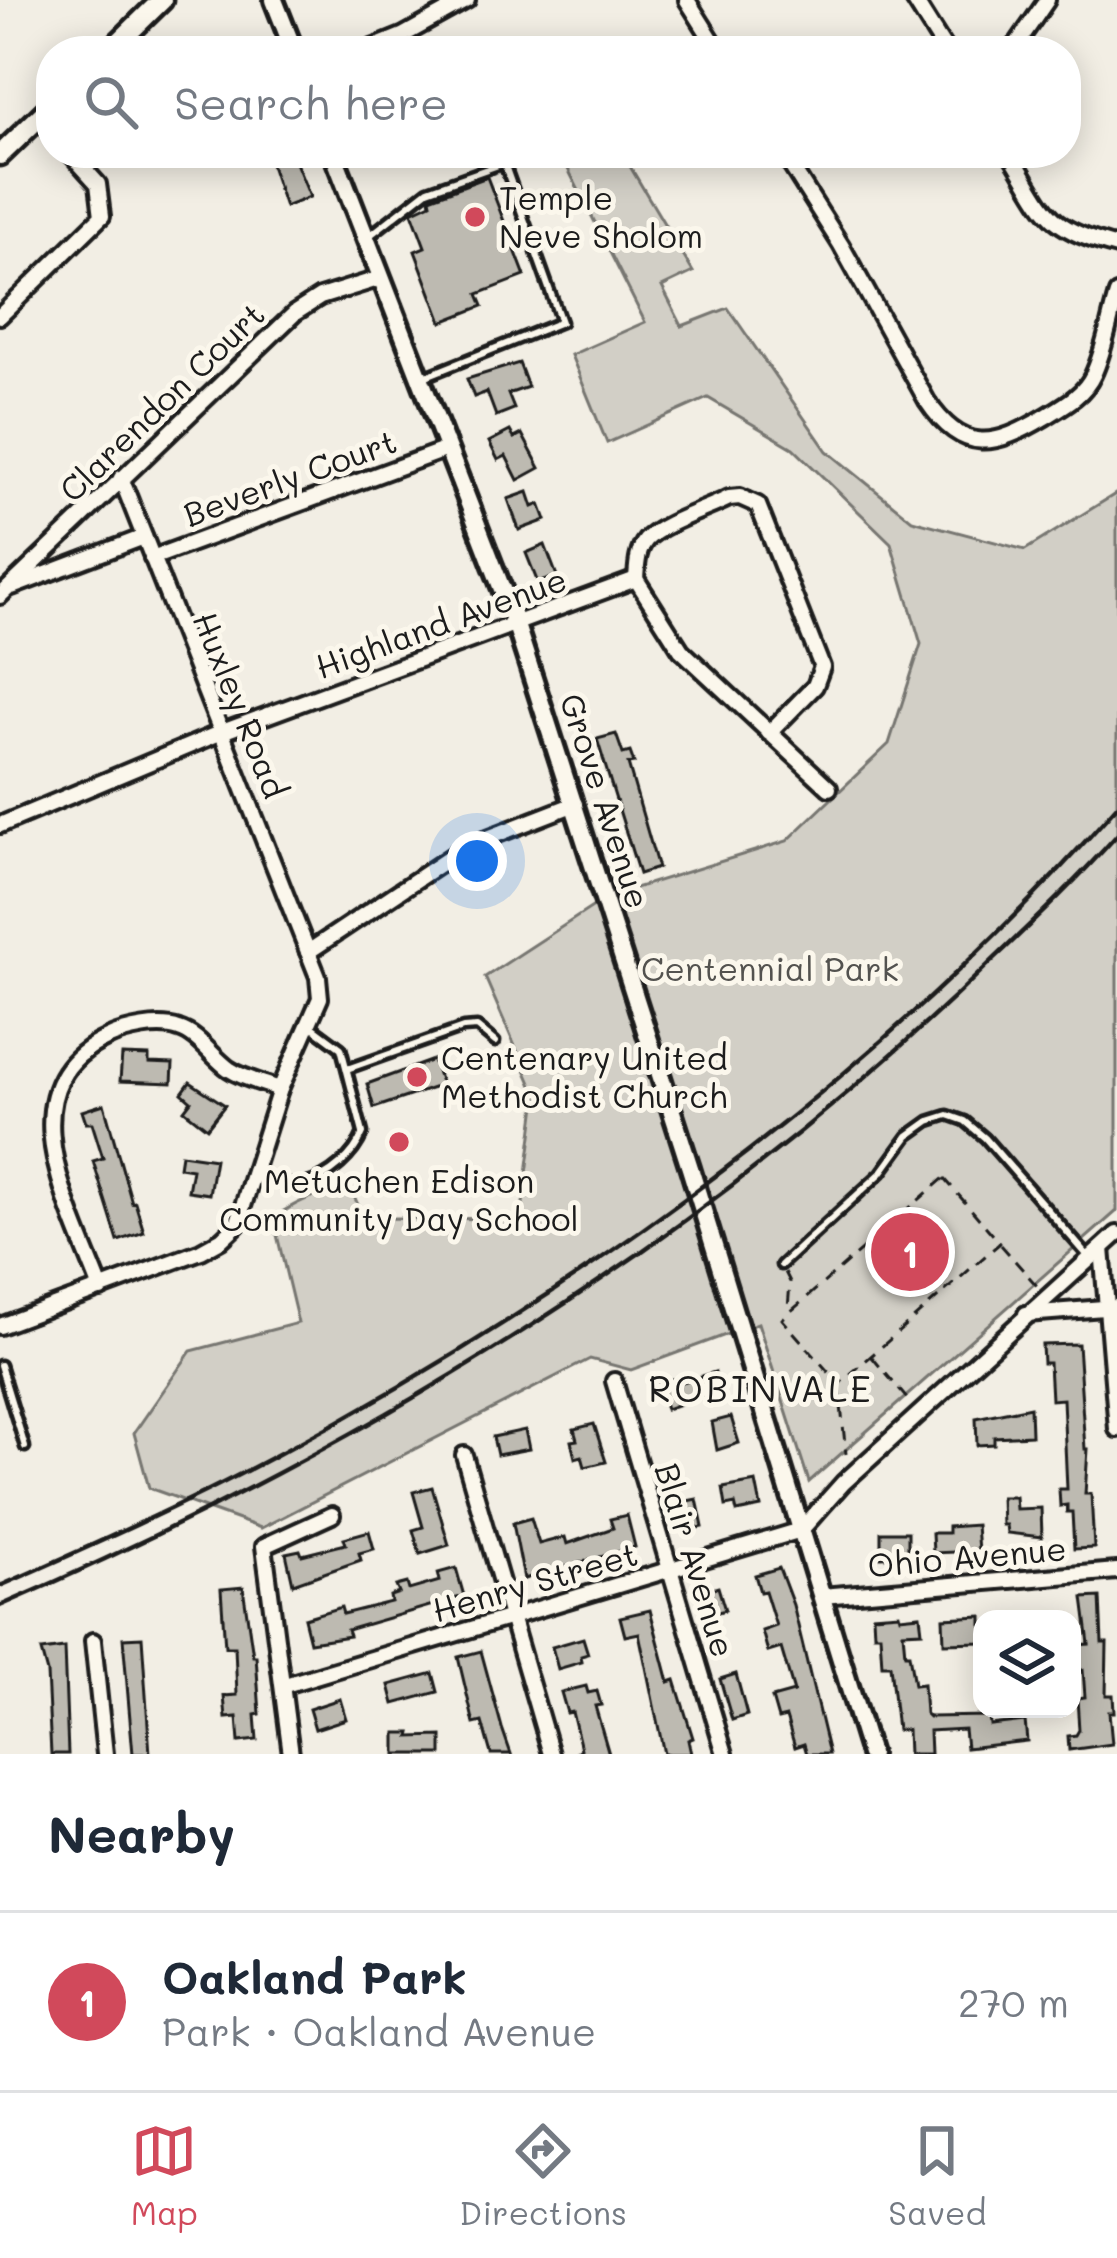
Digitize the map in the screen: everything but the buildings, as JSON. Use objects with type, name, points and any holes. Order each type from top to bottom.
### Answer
[{"type":"main road","points":[[125,36],[162,0]]},
{"type":"main road","points":[[0,155],[36,127]]},
{"type":"street","points":[[274,0],[288,36]]},
{"type":"street","points":[[402,36],[467,0]]},
{"type":"street","points":[[687,0],[710,36]]},
{"type":"street","points":[[914,0],[937,36]]},
{"type":"street","points":[[1022,36],[1047,0]]},
{"type":"street","points":[[0,316],[102,216],[98,184],[84,168]]},
{"type":"street","name":"Grove Avenue","points":[[339,168],[516,625],[870,1754]]},
{"type":"street","points":[[792,168],[861,278],[927,401],[941,423],[956,434],[997,442],[1079,394],[1093,375],[1117,294]]},
{"type":"street","points":[[1020,168],[1056,224],[1073,235],[1117,247]]},
{"type":"street","name":"Clarendon Court","points":[[3,592],[296,313],[320,297],[381,278]]},
{"type":"street","name":"Beverly Court","points":[[152,558],[447,448]]},
{"type":"street","name":"Huxley Road","points":[[121,478],[308,952],[320,998],[280,1089]]},
{"type":"street","points":[[769,734],[814,686],[821,668],[758,505],[729,498],[645,541],[636,579],[681,650],[769,734],[829,788]]},
{"type":"street","name":"Beverly Court","points":[[3,592],[144,537]]},
{"type":"street","name":"Highland Avenue","points":[[0,825],[222,733],[636,579]]},
{"type":"street","points":[[308,952],[467,846],[575,804]]},
{"type":"street","points":[[0,1327],[100,1289],[221,1240],[236,1225],[280,1089],[227,1068],[182,1029],[160,1026],[118,1033],[82,1049],[63,1072],[51,1101],[55,1163],[100,1289]]},
{"type":"street","points":[[801,1530],[843,1483],[1117,1234]]},
{"type":"street","points":[[1096,1253],[1112,1307],[1117,1430]]},
{"type":"street","points":[[1026,1314],[1112,1307]]},
{"type":"street","name":"Blair Avenue","points":[[614,1381],[725,1754]]},
{"type":"street","points":[[464,1455],[551,1754]]},
{"type":"street","points":[[291,1754],[264,1546],[332,1515]]},
{"type":"street","name":"Henry Street","points":[[285,1685],[801,1530]]},
{"type":"street","name":"Ohio Avenue","points":[[822,1596],[1117,1571]]},
{"type":"street","points":[[93,1641],[105,1754]]},
{"type":"lane","points":[[365,239],[428,190],[490,168]]},
{"type":"lane","points":[[420,378],[561,322],[506,168]]},
{"type":"lane","points":[[252,1178],[301,1185],[350,1156],[363,1132],[340,1048],[308,1024]]},
{"type":"lane","points":[[347,1069],[463,1028],[477,1027],[496,1042]]},
{"type":"lane","points":[[782,1265],[881,1172],[908,1136],[948,1115],[985,1138],[1096,1253]]},
{"type":"lane","points":[[0,1365],[26,1447]]},
{"type":"path","points":[[846,1454],[839,1384],[782,1319],[944,1178],[1046,1297]]},
{"type":"path","points":[[839,1384],[1000,1243]]},
{"type":"path","points":[[782,1265],[790,1282],[788,1313]]},
{"type":"path","points":[[871,1356],[908,1400]]},
{"type":"green space","name":"Centennial Park","points":[[568,168],[631,168],[693,272],[662,287],[682,326],[728,308],[827,451],[912,520],[1025,550],[1117,493],[1117,1211],[809,1482],[758,1323],[631,1370],[590,1359],[261,1528],[149,1488],[134,1433],[191,1351],[298,1323],[277,1235],[268,1223],[276,1216],[347,1181],[366,1222],[521,1219],[537,1097],[485,977],[609,896],[787,841],[889,744],[921,644],[891,543],[793,448],[708,398],[607,443],[571,355],[645,322]]},
{"type":"railway","points":[[0,1586],[271,1458],[503,1324],[615,1249],[724,1170],[930,997],[1117,806]]},
{"type":"railway","points":[[0,1606],[270,1477],[401,1405],[528,1328],[651,1244],[771,1155],[885,1060],[1042,913],[1117,835]]},
{"type":"place","name":"Temple Neve Sholom","points":[[475,217]]},
{"type":"place","name":"Centenary United Methodist Church","points":[[417,1077]]},
{"type":"place","name":"Metuchen Edison Community Day School","points":[[399,1142]]},
{"type":"place","name":"Oakland Park","points":[[910,1252]]},
{"type":"district","name":"ROBINVALE","points":[[761,1389]]}]
